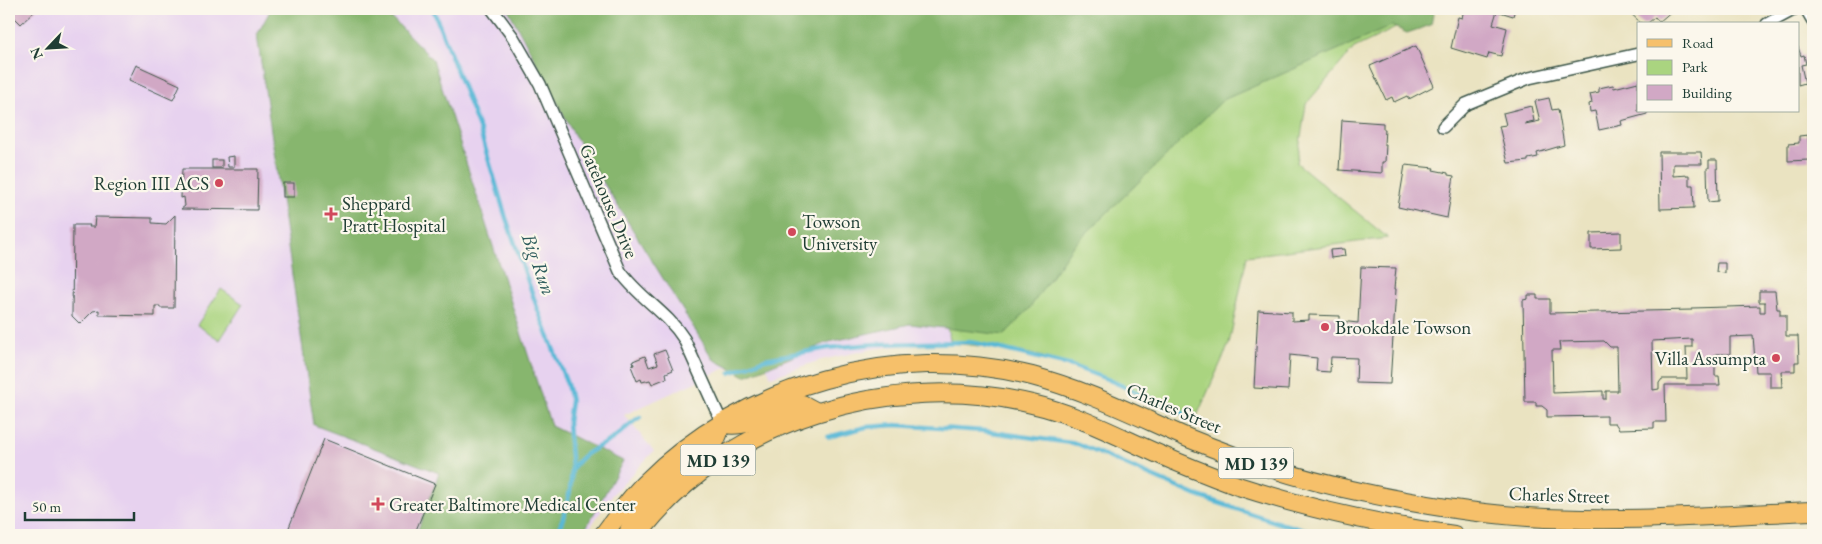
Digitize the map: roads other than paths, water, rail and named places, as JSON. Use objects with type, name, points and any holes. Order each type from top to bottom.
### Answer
[{"type":"main road","name":"Charles Street","points":[[603,535],[627,503],[656,473],[689,445],[739,413],[776,396],[829,377],[895,365],[960,365],[1005,371],[1044,380],[1084,393],[1200,443],[1245,460],[1326,484],[1419,504],[1503,515],[1564,518],[1647,518],[1813,511]]},
{"type":"main road","name":"MD 139","points":[[638,535],[652,517],[678,491],[722,458],[770,431],[817,412],[872,398],[919,393],[971,394],[1025,402],[1078,419],[1202,472],[1272,496],[1362,520],[1454,535]]},
{"type":"main road","points":[[628,535],[629,526],[651,498],[713,444],[722,423],[732,426],[744,424],[802,404],[817,412]]},
{"type":"street","name":"Gatehouse Drive","points":[[492,9],[523,52],[546,97],[620,271],[632,286],[678,328],[722,423]]},
{"type":"street","points":[[1771,22],[1795,9]]},
{"type":"street","points":[[1806,9],[1813,21]]},
{"type":"street","points":[[1443,127],[1466,104],[1529,78],[1637,54]]},
{"type":"waterway","name":"Big Run","points":[[433,9],[480,131],[506,218],[537,307],[567,384],[571,401],[568,423],[572,469],[570,491],[563,518],[556,535]]},
{"type":"waterway","points":[[730,373],[765,359],[828,348],[874,344],[972,342],[1072,366],[1107,379],[1205,423]]},
{"type":"waterway","points":[[572,469],[584,455],[613,439],[640,417]]},
{"type":"waterway","points":[[828,437],[866,427],[896,425],[984,431],[1078,444],[1195,495],[1282,524],[1329,535]]},
{"type":"place","name":"Region III ACS","points":[[219,183]]},
{"type":"place","name":"Sheppard Pratt Hospital","points":[[331,214]]},
{"type":"place","name":"Towson University","points":[[792,232]]},
{"type":"place","name":"Brookdale Towson","points":[[1325,327]]},
{"type":"place","name":"Villa Assumpta","points":[[1776,358]]},
{"type":"place","name":"Greater Baltimore Medical Center","points":[[378,504]]}]
